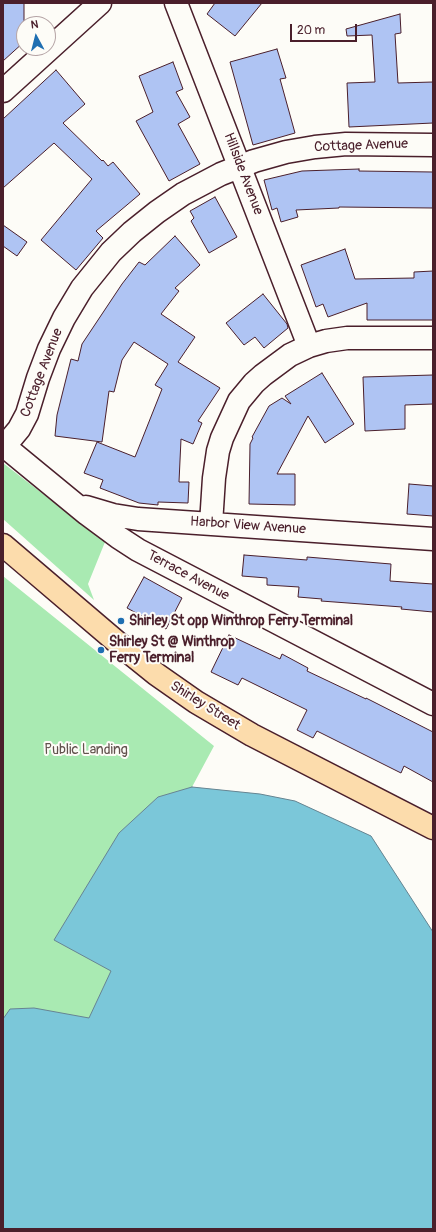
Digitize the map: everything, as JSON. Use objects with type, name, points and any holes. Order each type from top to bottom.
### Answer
[{"type":"main road","name":"Shirley Street","points":[[3,545],[130,653],[168,683],[196,702],[259,739],[433,828]]},
{"type":"street","points":[[3,91],[100,3]]},
{"type":"street","name":"Hillside Avenue","points":[[176,3],[309,346]]},
{"type":"street","name":"Cottage Avenue","points":[[3,445],[9,441],[19,429],[26,414],[43,363],[56,333],[82,288],[102,262],[132,232],[157,212],[189,190],[221,174],[240,166],[279,154],[315,147],[346,144],[433,145]]},
{"type":"street","points":[[211,524],[214,478],[218,451],[227,425],[239,401],[254,383],[269,370],[290,356],[309,346],[326,341],[347,338],[433,338]]},
{"type":"street","name":"Terrace Avenue","points":[[3,445],[66,498],[118,537],[148,556],[433,704]]},
{"type":"street","name":"Harbor View Avenue","points":[[66,498],[90,508],[124,517],[433,539]]},
{"type":"green space","points":[[3,463],[105,542],[88,584],[94,600],[3,519]]},
{"type":"green space","name":"Public Landing","points":[[3,576],[214,746],[192,787],[260,794],[295,801],[371,836],[433,932],[433,1229],[3,1176]]},
{"type":"water","points":[[192,787],[260,794],[295,801],[371,836],[433,932],[433,1229],[3,1229],[3,1019],[10,1009],[34,1008],[89,1018],[111,971],[54,940],[119,833],[158,797]]},
{"type":"building","points":[[3,3],[24,3],[24,16],[16,16],[16,49],[3,61]]},
{"type":"building","points":[[215,3],[262,3],[235,36],[207,14]]},
{"type":"building","points":[[400,14],[401,33],[395,34],[398,83],[433,82],[433,123],[349,127],[347,83],[375,82],[372,35],[347,36],[346,29]]},
{"type":"building","points":[[277,49],[286,78],[280,79],[295,133],[253,145],[230,62]]},
{"type":"building","points":[[173,62],[183,89],[176,92],[190,117],[178,124],[200,164],[169,181],[136,121],[153,112],[139,76]]},
{"type":"building","points":[[56,70],[85,104],[63,123],[108,166],[113,162],[140,194],[96,231],[103,238],[76,270],[41,240],[92,179],[54,143],[3,188],[3,119]]},
{"type":"building","points":[[359,169],[359,171],[433,172],[433,208],[339,207],[296,210],[298,217],[281,222],[277,208],[272,210],[264,180],[302,171]]},
{"type":"building","points":[[215,197],[237,237],[209,253],[191,221],[194,218],[190,211]]},
{"type":"building","points":[[3,225],[27,242],[17,256],[3,246]]},
{"type":"building","points":[[175,236],[200,265],[175,288],[179,291],[161,314],[195,337],[178,362],[220,388],[198,421],[202,423],[193,444],[181,439],[179,482],[189,482],[188,503],[158,502],[158,505],[139,503],[100,488],[103,480],[84,473],[97,442],[135,457],[162,389],[155,385],[168,364],[134,342],[122,360],[114,392],[109,391],[102,442],[55,436],[57,415],[71,359],[78,361],[82,344],[122,284],[139,262],[145,265]]},
{"type":"building","points":[[345,249],[355,279],[414,278],[414,272],[433,271],[433,320],[367,320],[367,303],[328,317],[323,304],[316,307],[301,265]]},
{"type":"building","points":[[263,294],[287,324],[288,328],[264,348],[255,337],[244,345],[226,323]]},
{"type":"building","points":[[322,373],[354,424],[325,443],[308,416],[277,474],[295,474],[295,505],[249,504],[250,444],[253,438],[252,437],[269,406],[282,398],[291,404],[285,396]]},
{"type":"building","points":[[433,375],[433,404],[405,405],[405,429],[365,431],[363,377]]},
{"type":"building","points":[[409,484],[433,486],[433,516],[407,514]]},
{"type":"building","points":[[244,555],[307,560],[307,557],[391,564],[390,581],[433,584],[433,612],[401,609],[402,607],[321,601],[322,599],[298,597],[299,587],[267,585],[267,578],[242,576]]},
{"type":"building","points":[[144,577],[182,598],[166,629],[127,608]]},
{"type":"building","points":[[229,635],[280,659],[282,654],[308,668],[307,671],[366,698],[433,732],[433,782],[404,766],[401,773],[317,731],[313,738],[297,730],[307,710],[242,678],[238,685],[211,672]]},
{"type":"place","name":"Shirley St opp Winthrop Ferry Terminal","points":[[121,621]]},
{"type":"place","name":"Shirley St @ Winthrop Ferry Terminal","points":[[101,650]]}]
